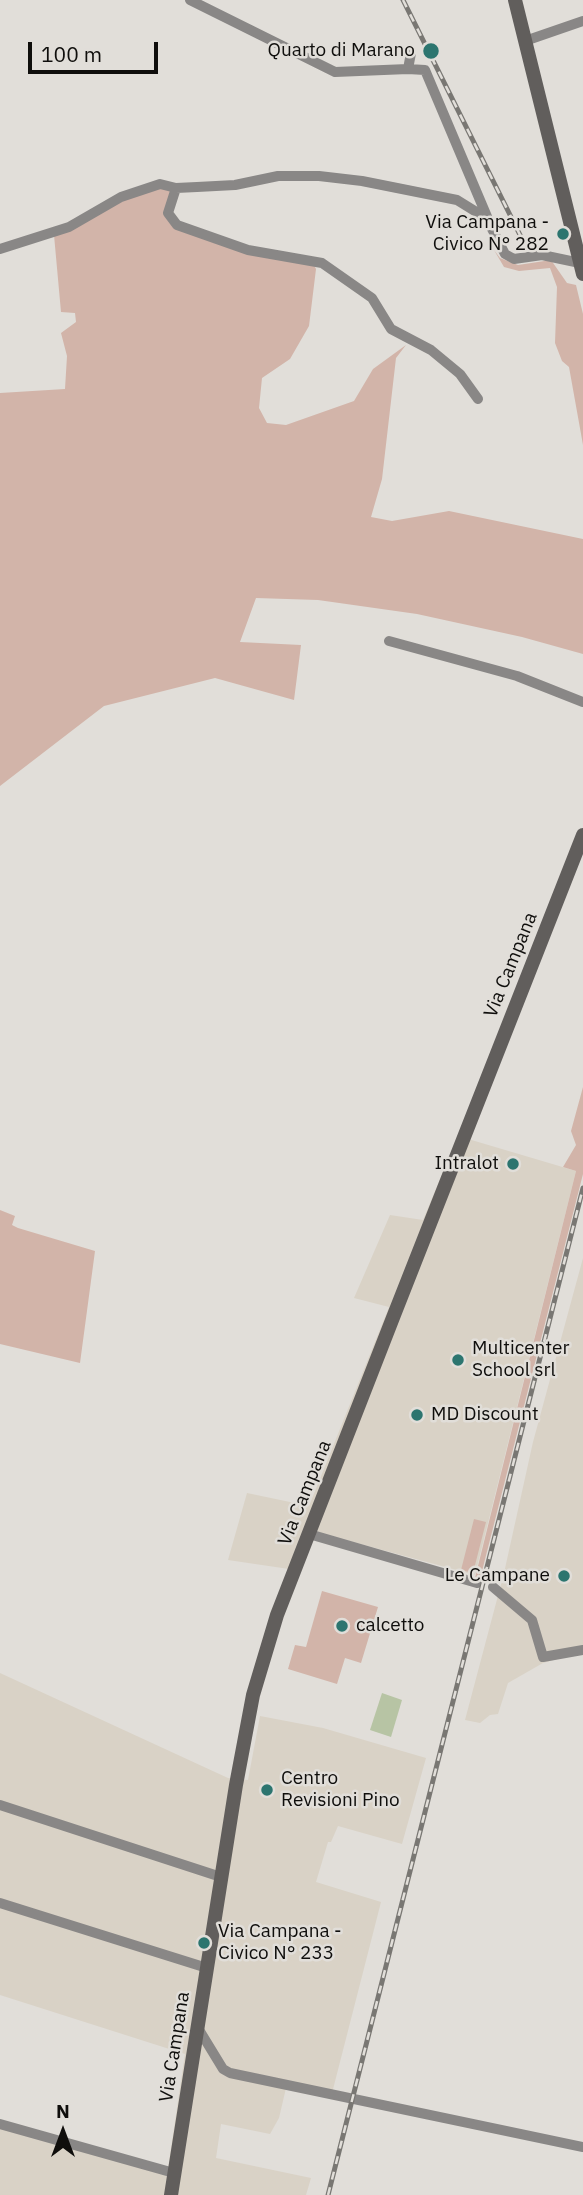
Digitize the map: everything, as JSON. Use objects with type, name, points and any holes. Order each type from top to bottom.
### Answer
[{"type":"street","points":[[190,0],[335,72],[425,70],[505,254],[514,259],[542,255],[582,268]]},
{"type":"street","points":[[515,0],[582,268]]},
{"type":"street","points":[[525,41],[583,21]]},
{"type":"street","points":[[408,69],[411,53]]},
{"type":"street","points":[[0,249],[69,227],[121,198],[160,184],[176,188],[235,185],[278,177],[362,181],[457,200],[491,227]]},
{"type":"street","points":[[176,188],[168,213],[177,225],[248,250],[322,264],[372,298],[391,329],[431,350],[460,374],[478,399]]},
{"type":"street","points":[[389,641],[517,676],[583,702]]},
{"type":"street","name":"Via Campana","points":[[171,2195],[253,1695],[277,1615],[583,835]]},
{"type":"street","points":[[309,1534],[477,1583]]},
{"type":"street","points":[[493,1587],[532,1620],[543,1657],[583,1650]]},
{"type":"street","points":[[0,1805],[222,1877]]},
{"type":"street","points":[[0,1903],[207,1968]]},
{"type":"street","points":[[198,2028],[223,2069],[230,2073],[583,2147]]},
{"type":"street","points":[[0,2124],[174,2173]]},
{"type":"shaded area","points":[[159,187],[171,188],[165,212],[170,223],[314,265],[316,269],[309,326],[290,359],[262,378],[259,408],[267,423],[286,425],[354,401],[373,369],[406,345],[396,358],[382,479],[371,517],[392,521],[449,511],[583,539],[583,654],[522,637],[417,614],[318,600],[256,598],[240,642],[301,645],[294,700],[215,678],[104,706],[0,786],[0,393],[65,389],[67,356],[61,333],[76,322],[75,313],[61,312],[54,235],[125,200]]},
{"type":"shaded area","points":[[494,250],[500,258],[518,265],[551,260],[567,283],[576,285],[583,314],[583,445],[569,367],[562,361],[555,343],[557,287],[550,268],[519,271],[504,267]]},
{"type":"shaded area","points":[[583,1087],[583,1174],[480,1579],[475,1578],[576,1171],[563,1167],[576,1145],[571,1131]]},
{"type":"shaded area","points":[[458,1136],[576,1171],[475,1575],[305,1529],[289,1569],[228,1560],[247,1493],[309,1506],[389,1307],[354,1298],[390,1215],[423,1220]]},
{"type":"shaded area","points":[[0,1210],[15,1216],[12,1225],[18,1228],[95,1251],[80,1363],[0,1344]]},
{"type":"shaded area","points":[[583,1258],[583,1652],[543,1663],[508,1683],[498,1714],[490,1715],[480,1723],[465,1720],[504,1573],[533,1442]]},
{"type":"shaded area","points":[[474,1519],[486,1522],[473,1573],[461,1570]]},
{"type":"shaded area","name":"calcetto","points":[[322,1591],[378,1607],[361,1663],[345,1658],[337,1684],[288,1669],[295,1645],[306,1647]]},
{"type":"shaded area","points":[[0,1673],[228,1778],[248,1780],[260,1716],[323,1728],[426,1758],[402,1844],[338,1826],[331,1842],[328,1842],[316,1882],[381,1902],[331,2097],[286,2088],[279,2118],[270,2134],[221,2124],[216,2158],[311,2178],[306,2195],[0,2195],[0,2127],[167,2175],[185,2054],[0,1995]]},
{"type":"shaded area","points":[[382,1693],[402,1700],[391,1737],[370,1730]]},
{"type":"railway","points":[[403,0],[526,247]]},
{"type":"railway","points":[[328,2195],[583,1188]]},
{"type":"place","name":"Quarto di Marano","points":[[431,51]]},
{"type":"place","name":"Via Campana - Civico N° 282","points":[[563,234]]},
{"type":"place","name":"Intralot","points":[[513,1164]]},
{"type":"place","name":"Multicenter School srl","points":[[458,1360]]},
{"type":"place","name":"MD Discount","points":[[417,1415]]},
{"type":"place","name":"Le Campane","points":[[564,1576]]},
{"type":"place","name":"calcetto","points":[[342,1626]]},
{"type":"place","name":"Centro Revisioni Pino","points":[[267,1790]]},
{"type":"place","name":"Via Campana - Civico N° 233","points":[[204,1943]]}]
